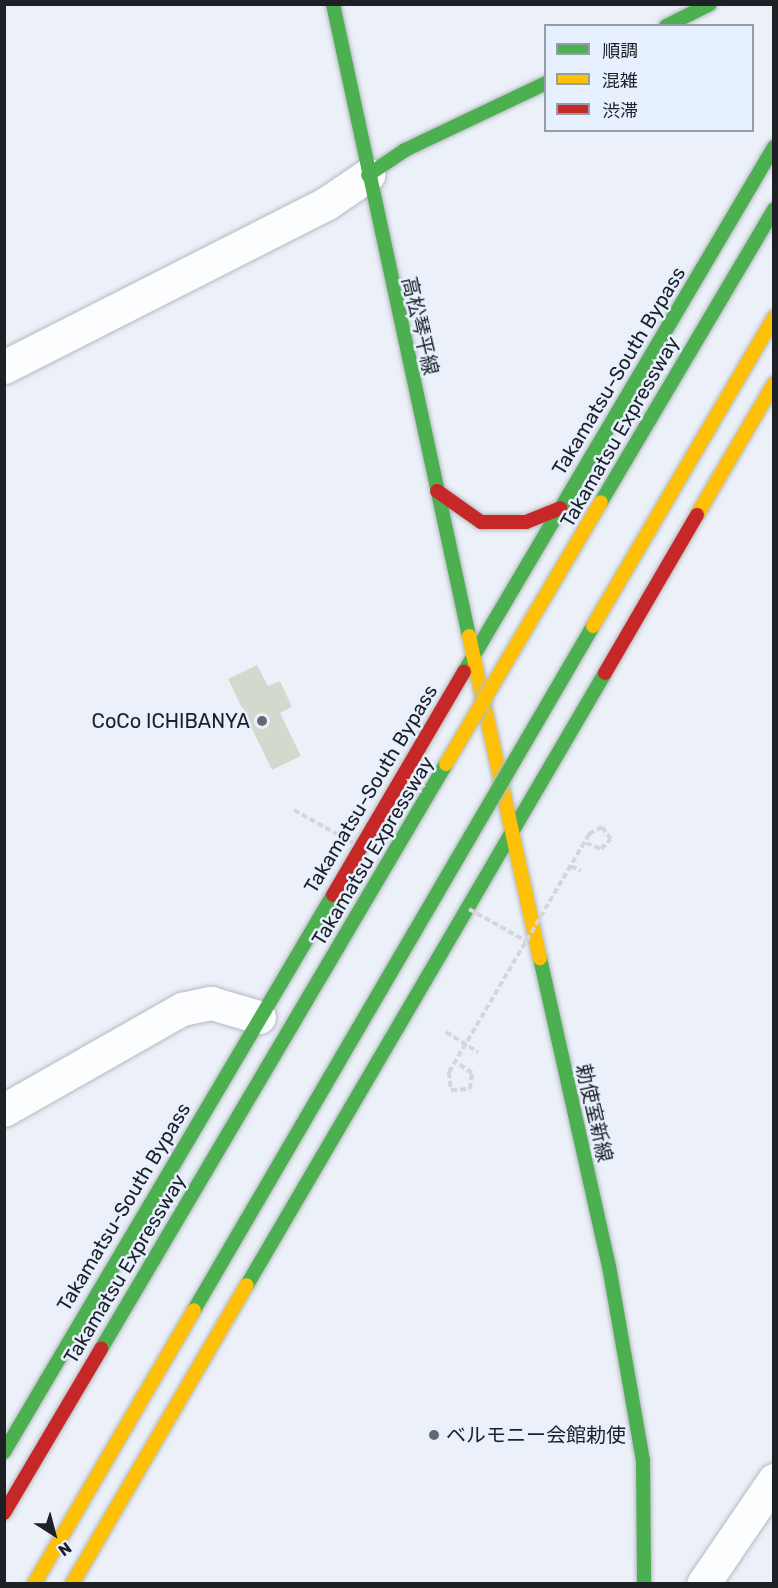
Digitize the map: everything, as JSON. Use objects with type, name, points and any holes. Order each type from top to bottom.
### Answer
[{"type":"main road","name":"高松琴平線","points":[[333,4],[472,655]]},
{"type":"main road","points":[[670,24],[710,4]]},
{"type":"main road","points":[[368,175],[405,150],[544,84]]},
{"type":"main road","name":"Takamatsu-South Bypass","points":[[4,1452],[472,655],[774,147]]},
{"type":"main road","name":"Takamatsu Expressway","points":[[4,1513],[774,209]]},
{"type":"main road","points":[[34,1584],[774,317]]},
{"type":"main road","points":[[72,1584],[511,828],[774,384]]},
{"type":"main road","points":[[437,491],[481,522],[526,522],[561,508]]},
{"type":"main road","name":"勅使室新線","points":[[472,655],[613,1289],[643,1460],[644,1584]]},
{"type":"street","points":[[4,367],[327,203],[368,175]]},
{"type":"street","points":[[4,1110],[182,1009],[211,1003],[259,1017]]},
{"type":"street","points":[[704,1584],[774,1480]]},
{"type":"path","points":[[457,1063],[473,1076],[472,1086],[464,1093],[447,1083],[465,1047],[591,831],[602,827],[611,836],[601,849],[586,843]]},
{"type":"path","points":[[571,866],[581,871]]},
{"type":"path","points":[[446,1032],[477,1053],[465,1047]]},
{"type":"building","points":[[257,665],[268,686],[280,681],[292,707],[280,713],[301,756],[272,770],[228,679]]},
{"type":"traffic: fast","points":[[333,4],[469,636]]},
{"type":"traffic: fast","points":[[670,24],[710,4]]},
{"type":"traffic: fast","points":[[368,175],[405,150],[544,84]]},
{"type":"traffic: fast","points":[[464,672],[774,147]]},
{"type":"traffic: fast","points":[[601,502],[774,209]]},
{"type":"traffic: fast","points":[[194,1310],[593,626]]},
{"type":"traffic: fast","points":[[247,1285],[605,673]]},
{"type":"traffic: fast","points":[[101,1349],[446,764]]},
{"type":"traffic: fast","points":[[4,1452],[333,895]]},
{"type":"traffic: fast","points":[[540,958],[609,1266],[643,1460],[644,1584]]},
{"type":"traffic: slow","points":[[593,626],[774,317]]},
{"type":"traffic: slow","points":[[697,515],[774,384]]},
{"type":"traffic: slow","points":[[446,764],[601,502]]},
{"type":"traffic: slow","points":[[469,636],[540,958]]},
{"type":"traffic: slow","points":[[72,1584],[247,1285]]},
{"type":"traffic: slow","points":[[34,1584],[194,1310]]},
{"type":"traffic: jam","points":[[437,491],[481,522],[526,522],[560,508]]},
{"type":"traffic: jam","points":[[605,673],[697,515]]},
{"type":"traffic: jam","points":[[333,895],[464,672]]},
{"type":"traffic: jam","points":[[4,1513],[101,1349]]},
{"type":"place","name":"CoCo ICHIBANYA","points":[[262,721]]},
{"type":"place","name":"ベルモニー会館勅使","points":[[434,1435]]}]
